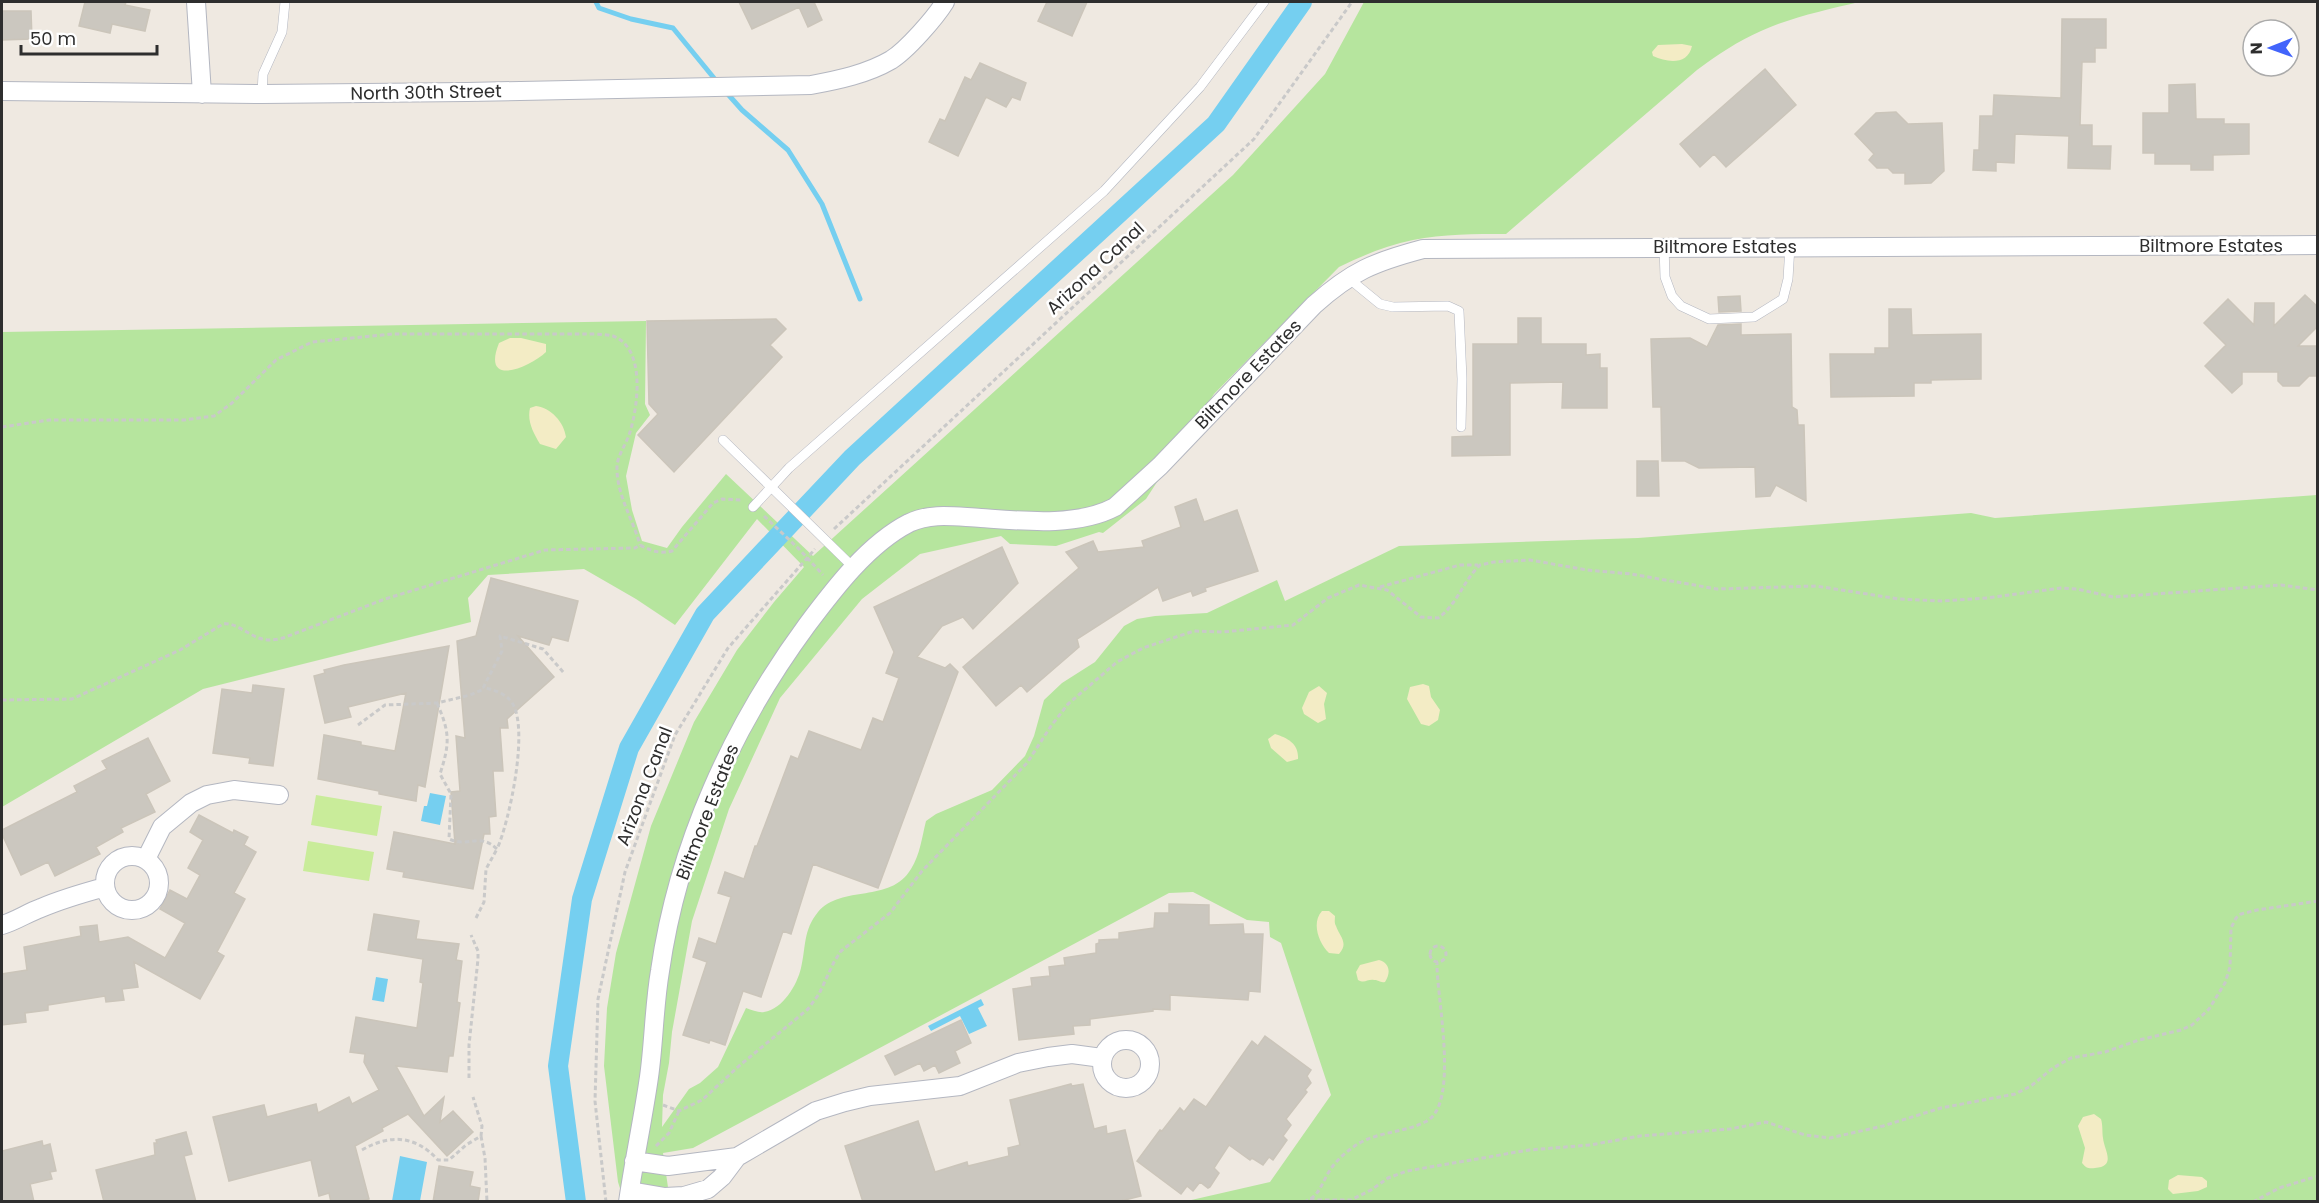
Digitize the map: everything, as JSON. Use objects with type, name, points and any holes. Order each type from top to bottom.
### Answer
[{"type":"street","points":[[196,2],[202,94]]},
{"type":"street","name":"North 30th Street","points":[[2,91],[262,94],[811,85],[849,77],[892,59],[935,18],[945,2]]},
{"type":"street","name":"Biltmore Estates","points":[[1102,1058],[1072,1054],[1048,1057],[1018,1064],[960,1086],[870,1096],[845,1102],[816,1111],[737,1157],[708,1189],[684,1196],[629,1196],[650,1076],[659,972],[665,939],[681,874],[701,817],[726,756],[763,689],[816,613],[888,536],[910,523],[942,516],[1032,520],[1071,519],[1115,507],[1160,466],[1314,305],[1347,277],[1390,257],[1423,249],[1664,246],[2318,245]]},
{"type":"street","points":[[146,859],[162,827],[191,803],[207,795],[234,790],[279,795]]},
{"type":"street","points":[[129,855],[146,859],[158,873],[158,891],[147,906],[138,910],[120,908],[107,896],[105,887],[108,870],[113,862],[129,855]]},
{"type":"street","points":[[2,925],[62,900],[105,887]]},
{"type":"street","name":"Biltmore Estates","points":[[634,1161],[668,1166],[737,1157]]},
{"type":"lane","points":[[262,94],[263,74],[282,32],[285,2]]},
{"type":"lane","points":[[753,507],[789,468],[1104,191],[1200,87],[1264,2]]},
{"type":"lane","points":[[1664,246],[1665,277],[1672,296],[1681,306],[1709,319],[1754,317],[1783,300],[1788,279],[1791,246]]},
{"type":"lane","points":[[1347,277],[1380,304],[1394,307],[1448,306],[1459,311],[1462,379],[1461,427]]},
{"type":"lane","points":[[723,440],[855,569]]},
{"type":"path","name":"Arizona Canal","points":[[831,532],[1254,139],[1352,2]]},
{"type":"path","points":[[2,427],[49,420],[184,420],[214,416],[232,403],[276,360],[312,342],[392,334],[613,336],[626,346],[636,364],[635,409],[630,433],[617,463],[617,482],[640,545],[656,552],[672,551],[713,503],[722,499],[743,500],[807,558]]},
{"type":"path","points":[[2,700],[72,699],[180,650],[223,624],[229,623],[260,639],[283,639],[385,599],[545,550],[635,548],[640,545]]},
{"type":"path","name":"Arizona Canal","points":[[606,1202],[595,1101],[598,999],[625,872],[675,735],[728,648],[818,545]]},
{"type":"path","points":[[1378,588],[1460,565],[1530,560],[1717,589],[1816,586],[1888,598],[1941,601],[1988,598],[2061,588],[2113,597],[2281,585],[2318,590]]},
{"type":"path","points":[[651,1150],[669,1133],[679,1111],[702,1100],[739,1065],[808,1009],[819,994],[841,951],[891,913],[922,872],[1031,758],[1059,714],[1102,673],[1131,654],[1169,638],[1194,632],[1293,625],[1335,594],[1359,585],[1387,590],[1421,617],[1438,618],[1448,611],[1465,582],[1480,565]]},
{"type":"path","points":[[358,726],[385,705],[437,703],[482,690],[502,651],[500,636],[543,649],[564,673]]},
{"type":"path","points":[[476,918],[484,902],[486,869],[504,833],[517,773],[518,723],[511,700],[497,691],[483,687]]},
{"type":"path","points":[[437,703],[449,741],[440,774],[452,794],[449,839],[458,843],[480,839],[489,842],[497,849]]},
{"type":"path","points":[[1304,1202],[1325,1199],[1351,1200],[1388,1178],[1407,1171],[1528,1150],[1640,1136],[1730,1129],[1766,1122],[1805,1135],[1830,1138],[1883,1126],[1941,1108],[2015,1094],[2031,1086],[2053,1068],[2071,1058],[2105,1052],[2192,1025],[2210,1009],[2225,982],[2230,967],[2230,928],[2236,918],[2241,914],[2257,910],[2318,901]]},
{"type":"path","points":[[469,1078],[469,1044],[478,959],[478,951],[471,935]]},
{"type":"path","points":[[1435,946],[1439,946],[1446,951],[1446,955],[1441,962],[1437,962],[1433,961],[1430,953],[1435,946]]},
{"type":"path","points":[[1310,1200],[1321,1190],[1333,1167],[1352,1148],[1370,1136],[1428,1121],[1436,1113],[1442,1096],[1444,1071],[1437,962]]},
{"type":"path","points":[[473,1097],[482,1126],[480,1136],[485,1158],[487,1202]]},
{"type":"path","points":[[656,1103],[679,1111]]},
{"type":"path","points":[[362,1150],[378,1141],[392,1138],[412,1142],[428,1149],[438,1160],[449,1160],[480,1136]]},
{"type":"path","points":[[2253,1202],[2279,1188],[2318,1176]]},
{"type":"path","points":[[1321,1190],[1325,1199]]},
{"type":"green space","points":[[1364,2],[1859,2],[1809,14],[1773,26],[1744,39],[1720,54],[1697,70],[1506,234],[1447,235],[1413,240],[1375,251],[1339,267],[1214,394],[1146,499],[1103,533],[1099,532],[1056,546],[1010,544],[1001,536],[920,554],[862,599],[780,698],[729,809],[692,921],[672,1032],[663,1095],[662,1127],[689,1089],[700,1083],[718,1067],[746,1008],[760,1012],[771,1010],[793,989],[803,961],[807,932],[818,912],[840,898],[879,891],[902,880],[917,858],[926,821],[936,814],[992,790],[1025,756],[1034,736],[1044,700],[1062,683],[1095,662],[1124,626],[1137,619],[1207,613],[1277,580],[1285,601],[1399,546],[1638,538],[1971,513],[1995,518],[2317,495],[2317,1201],[1187,1201],[1270,1182],[1331,1095],[1281,943],[1270,937],[1269,922],[1247,920],[1193,892],[1169,893],[693,1148],[663,1153],[670,1201],[624,1201],[618,1182],[604,1066],[607,1008],[616,953],[651,826],[694,722],[737,650],[804,567],[757,519],[675,625],[584,569],[488,575],[468,598],[471,622],[203,689],[2,807],[2,332],[646,321],[645,404],[650,415],[636,433],[626,476],[632,510],[642,541],[667,548],[726,474],[813,556],[1233,175],[1325,74]]},
{"type":"green space","points":[[316,795],[382,806],[377,836],[311,825]]},
{"type":"green space","points":[[308,841],[374,852],[369,881],[303,871]]},
{"type":"sand","points":[[1658,45],[1692,46],[1690,52],[1682,59],[1671,61],[1653,56],[1652,52]]},
{"type":"sand","points":[[510,338],[521,338],[546,344],[546,352],[519,368],[501,370],[496,366],[495,357],[499,343]]},
{"type":"sand","points":[[536,406],[552,413],[563,426],[566,437],[556,449],[540,444],[533,431],[529,413],[530,408]]},
{"type":"sand","points":[[1423,684],[1429,686],[1431,697],[1440,710],[1438,720],[1429,726],[1421,724],[1407,699],[1410,687]]},
{"type":"sand","points":[[1319,686],[1327,693],[1324,704],[1326,719],[1318,723],[1304,714],[1302,708],[1309,692]]},
{"type":"sand","points":[[1275,734],[1292,742],[1297,749],[1298,759],[1287,762],[1271,748],[1268,739]]},
{"type":"sand","points":[[1322,911],[1329,911],[1335,916],[1335,925],[1344,943],[1339,954],[1329,953],[1319,938],[1317,921]]},
{"type":"sand","points":[[1379,960],[1385,963],[1388,969],[1385,982],[1358,980],[1356,972],[1360,965]]},
{"type":"sand","points":[[2094,1114],[2101,1119],[2108,1157],[2106,1164],[2102,1167],[2091,1168],[2082,1163],[2085,1148],[2078,1126],[2083,1117]]},
{"type":"sand","points":[[2178,1175],[2202,1177],[2207,1181],[2207,1187],[2198,1191],[2173,1194],[2168,1189],[2169,1180]]},
{"type":"water","points":[[430,793],[446,796],[440,825],[421,821]]},
{"type":"water","points":[[376,977],[388,979],[384,1002],[372,1000]]},
{"type":"water","points":[[981,999],[984,1005],[978,1008],[987,1026],[969,1034],[960,1016],[931,1031],[928,1026]]},
{"type":"water","points":[[400,1156],[427,1162],[420,1201],[392,1201]]},
{"type":"building","points":[[85,2],[126,2],[125,5],[150,10],[145,31],[112,24],[110,33],[79,26]]},
{"type":"building","points":[[739,2],[814,2],[822,20],[808,27],[799,7],[752,29]]},
{"type":"building","points":[[1047,2],[1087,2],[1072,36],[1038,21]]},
{"type":"building","points":[[2,11],[31,11],[32,39],[2,40]]},
{"type":"building","points":[[2062,19],[2106,19],[2106,48],[2095,48],[2095,62],[2082,62],[2080,125],[2092,125],[2092,146],[2111,146],[2110,169],[2068,168],[2069,136],[2015,134],[2014,163],[1996,162],[1996,171],[1973,170],[1974,150],[1979,150],[1980,116],[1993,116],[1994,95],[2061,98]]},
{"type":"building","points":[[980,63],[1026,83],[1020,100],[1012,97],[1006,107],[986,97],[958,156],[929,142],[940,119],[945,121],[965,77],[971,80]]},
{"type":"building","points":[[1765,69],[1796,105],[1726,167],[1714,154],[1700,167],[1680,144]]},
{"type":"building","points":[[2195,84],[2196,119],[2224,119],[2224,124],[2249,124],[2249,154],[2213,155],[2213,170],[2191,170],[2191,164],[2155,164],[2155,153],[2143,153],[2143,113],[2169,113],[2169,85]]},
{"type":"building","points":[[1896,112],[1908,124],[1942,123],[1944,171],[1931,183],[1905,184],[1905,173],[1893,173],[1888,168],[1877,168],[1869,160],[1874,154],[1855,134],[1876,113]]},
{"type":"building","points":[[2305,295],[2318,307],[2318,326],[2298,346],[2318,346],[2318,376],[2309,376],[2299,386],[2283,386],[2278,381],[2278,372],[2242,372],[2242,384],[2232,393],[2205,366],[2226,345],[2204,323],[2228,299],[2254,325],[2255,303],[2274,303],[2274,326]]},
{"type":"building","points":[[1740,296],[1741,311],[1719,312],[1718,297]]},
{"type":"building","points":[[1889,309],[1911,309],[1912,335],[1981,334],[1981,379],[1931,380],[1931,383],[1914,383],[1914,396],[1831,397],[1830,354],[1875,354],[1875,348],[1889,348]]},
{"type":"building","points":[[1518,318],[1541,318],[1541,344],[1586,344],[1586,355],[1600,354],[1600,368],[1607,368],[1607,408],[1562,408],[1563,382],[1510,383],[1510,455],[1452,456],[1452,437],[1473,436],[1473,344],[1518,344]]},
{"type":"building","points":[[776,319],[786,329],[770,345],[782,357],[674,472],[638,435],[658,414],[649,404],[647,321]]},
{"type":"building","points":[[1741,324],[1741,335],[1791,334],[1792,407],[1797,410],[1798,425],[1804,425],[1806,501],[1776,485],[1770,496],[1756,497],[1755,467],[1699,468],[1685,461],[1662,461],[1661,407],[1653,407],[1651,339],[1690,338],[1707,347],[1718,325]]},
{"type":"building","points":[[1637,461],[1658,461],[1659,496],[1637,496]]},
{"type":"building","points":[[1196,499],[1204,522],[1237,510],[1258,571],[1205,588],[1206,591],[1193,596],[1191,591],[1163,601],[1158,587],[1077,639],[1079,647],[1027,692],[1021,685],[996,706],[963,667],[1079,568],[1066,552],[1093,541],[1098,552],[1144,547],[1142,541],[1181,527],[1175,507]]},
{"type":"building","points":[[1002,547],[1018,583],[973,629],[963,617],[942,626],[917,657],[945,668],[950,664],[958,672],[878,888],[813,864],[791,934],[783,931],[761,997],[743,991],[725,1045],[683,1035],[707,962],[693,957],[699,938],[716,944],[731,897],[718,893],[725,872],[744,879],[791,756],[798,759],[809,731],[861,750],[873,718],[883,722],[899,678],[886,673],[894,652],[874,607]]},
{"type":"building","points":[[491,578],[578,601],[568,641],[552,637],[549,645],[518,636],[554,677],[507,719],[508,728],[500,728],[503,771],[493,771],[496,816],[489,817],[490,834],[484,834],[473,889],[403,877],[404,872],[387,869],[394,832],[455,844],[451,792],[460,791],[456,736],[465,738],[457,641],[476,636]]},
{"type":"building","points":[[449,646],[425,787],[418,785],[416,801],[318,779],[324,735],[395,751],[406,693],[348,707],[351,717],[325,723],[314,676],[325,673],[324,670],[344,665]]},
{"type":"building","points":[[253,685],[284,689],[273,766],[249,763],[250,758],[213,753],[222,689],[252,693]]},
{"type":"building","points":[[148,738],[170,781],[146,794],[155,812],[121,828],[123,832],[96,847],[100,854],[55,876],[48,862],[21,875],[2,830],[77,792],[74,786],[107,769],[102,761]]},
{"type":"building","points":[[199,815],[233,833],[234,830],[248,837],[244,845],[256,852],[234,893],[245,899],[217,952],[224,956],[200,999],[134,962],[138,987],[122,989],[124,1000],[106,1002],[105,996],[48,1005],[48,1010],[25,1013],[26,1022],[2,1025],[2,974],[27,970],[24,947],[81,936],[80,927],[97,925],[99,942],[128,937],[165,958],[185,923],[160,909],[170,890],[187,899],[200,875],[188,868],[203,840],[190,832]]},
{"type":"building","points":[[1169,904],[1209,905],[1209,925],[1243,924],[1244,934],[1263,934],[1260,992],[1249,991],[1248,1000],[1170,995],[1170,1010],[1153,1009],[1153,1011],[1090,1019],[1090,1025],[1073,1026],[1074,1034],[1019,1040],[1013,989],[1032,986],[1031,978],[1050,976],[1049,967],[1065,965],[1064,958],[1096,953],[1096,944],[1099,940],[1119,939],[1119,933],[1154,928],[1155,913],[1169,913]]},
{"type":"building","points":[[374,914],[419,921],[416,939],[459,944],[456,960],[462,961],[457,1002],[460,1003],[453,1056],[449,1056],[447,1072],[396,1066],[424,1116],[444,1097],[440,1122],[453,1111],[473,1132],[447,1156],[408,1114],[382,1128],[383,1131],[355,1146],[369,1199],[358,1202],[331,1202],[329,1193],[319,1196],[311,1160],[229,1181],[213,1117],[264,1105],[267,1117],[316,1104],[318,1113],[349,1097],[352,1104],[379,1090],[364,1062],[365,1054],[350,1052],[356,1017],[417,1028],[423,983],[420,982],[423,959],[368,950]]},
{"type":"building","points":[[961,1020],[971,1043],[955,1051],[960,1063],[939,1073],[935,1065],[924,1071],[920,1063],[895,1075],[885,1056]]},
{"type":"building","points":[[1265,1036],[1311,1070],[1307,1076],[1311,1083],[1305,1090],[1307,1092],[1286,1119],[1291,1125],[1283,1136],[1287,1140],[1273,1160],[1269,1157],[1263,1165],[1252,1158],[1250,1160],[1229,1145],[1214,1168],[1219,1173],[1210,1187],[1200,1182],[1193,1191],[1187,1186],[1181,1194],[1137,1161],[1180,1108],[1184,1112],[1194,1099],[1206,1107],[1252,1041],[1258,1046]]},
{"type":"building","points":[[1071,1084],[1072,1086],[1083,1084],[1094,1129],[1106,1126],[1107,1134],[1125,1130],[1141,1196],[1117,1202],[863,1202],[845,1146],[918,1121],[935,1172],[967,1162],[968,1166],[1009,1156],[1008,1148],[1020,1145],[1010,1100]]},
{"type":"building","points":[[186,1132],[192,1154],[184,1156],[196,1202],[104,1202],[96,1170],[155,1155],[156,1140]]},
{"type":"building","points":[[42,1141],[43,1146],[50,1144],[56,1171],[50,1172],[52,1179],[30,1184],[34,1202],[2,1202],[2,1151]]},
{"type":"building","points":[[439,1166],[473,1172],[470,1186],[480,1188],[478,1202],[433,1202]]},
{"type":"waterway","points":[[596,2],[599,8],[631,19],[673,28],[718,83]]},
{"type":"waterway","points":[[576,1202],[558,1066],[582,899],[629,748],[705,614],[852,458],[1216,124],[1302,2]]},
{"type":"waterway","points":[[726,92],[742,110],[788,150],[822,204],[860,299]]}]
